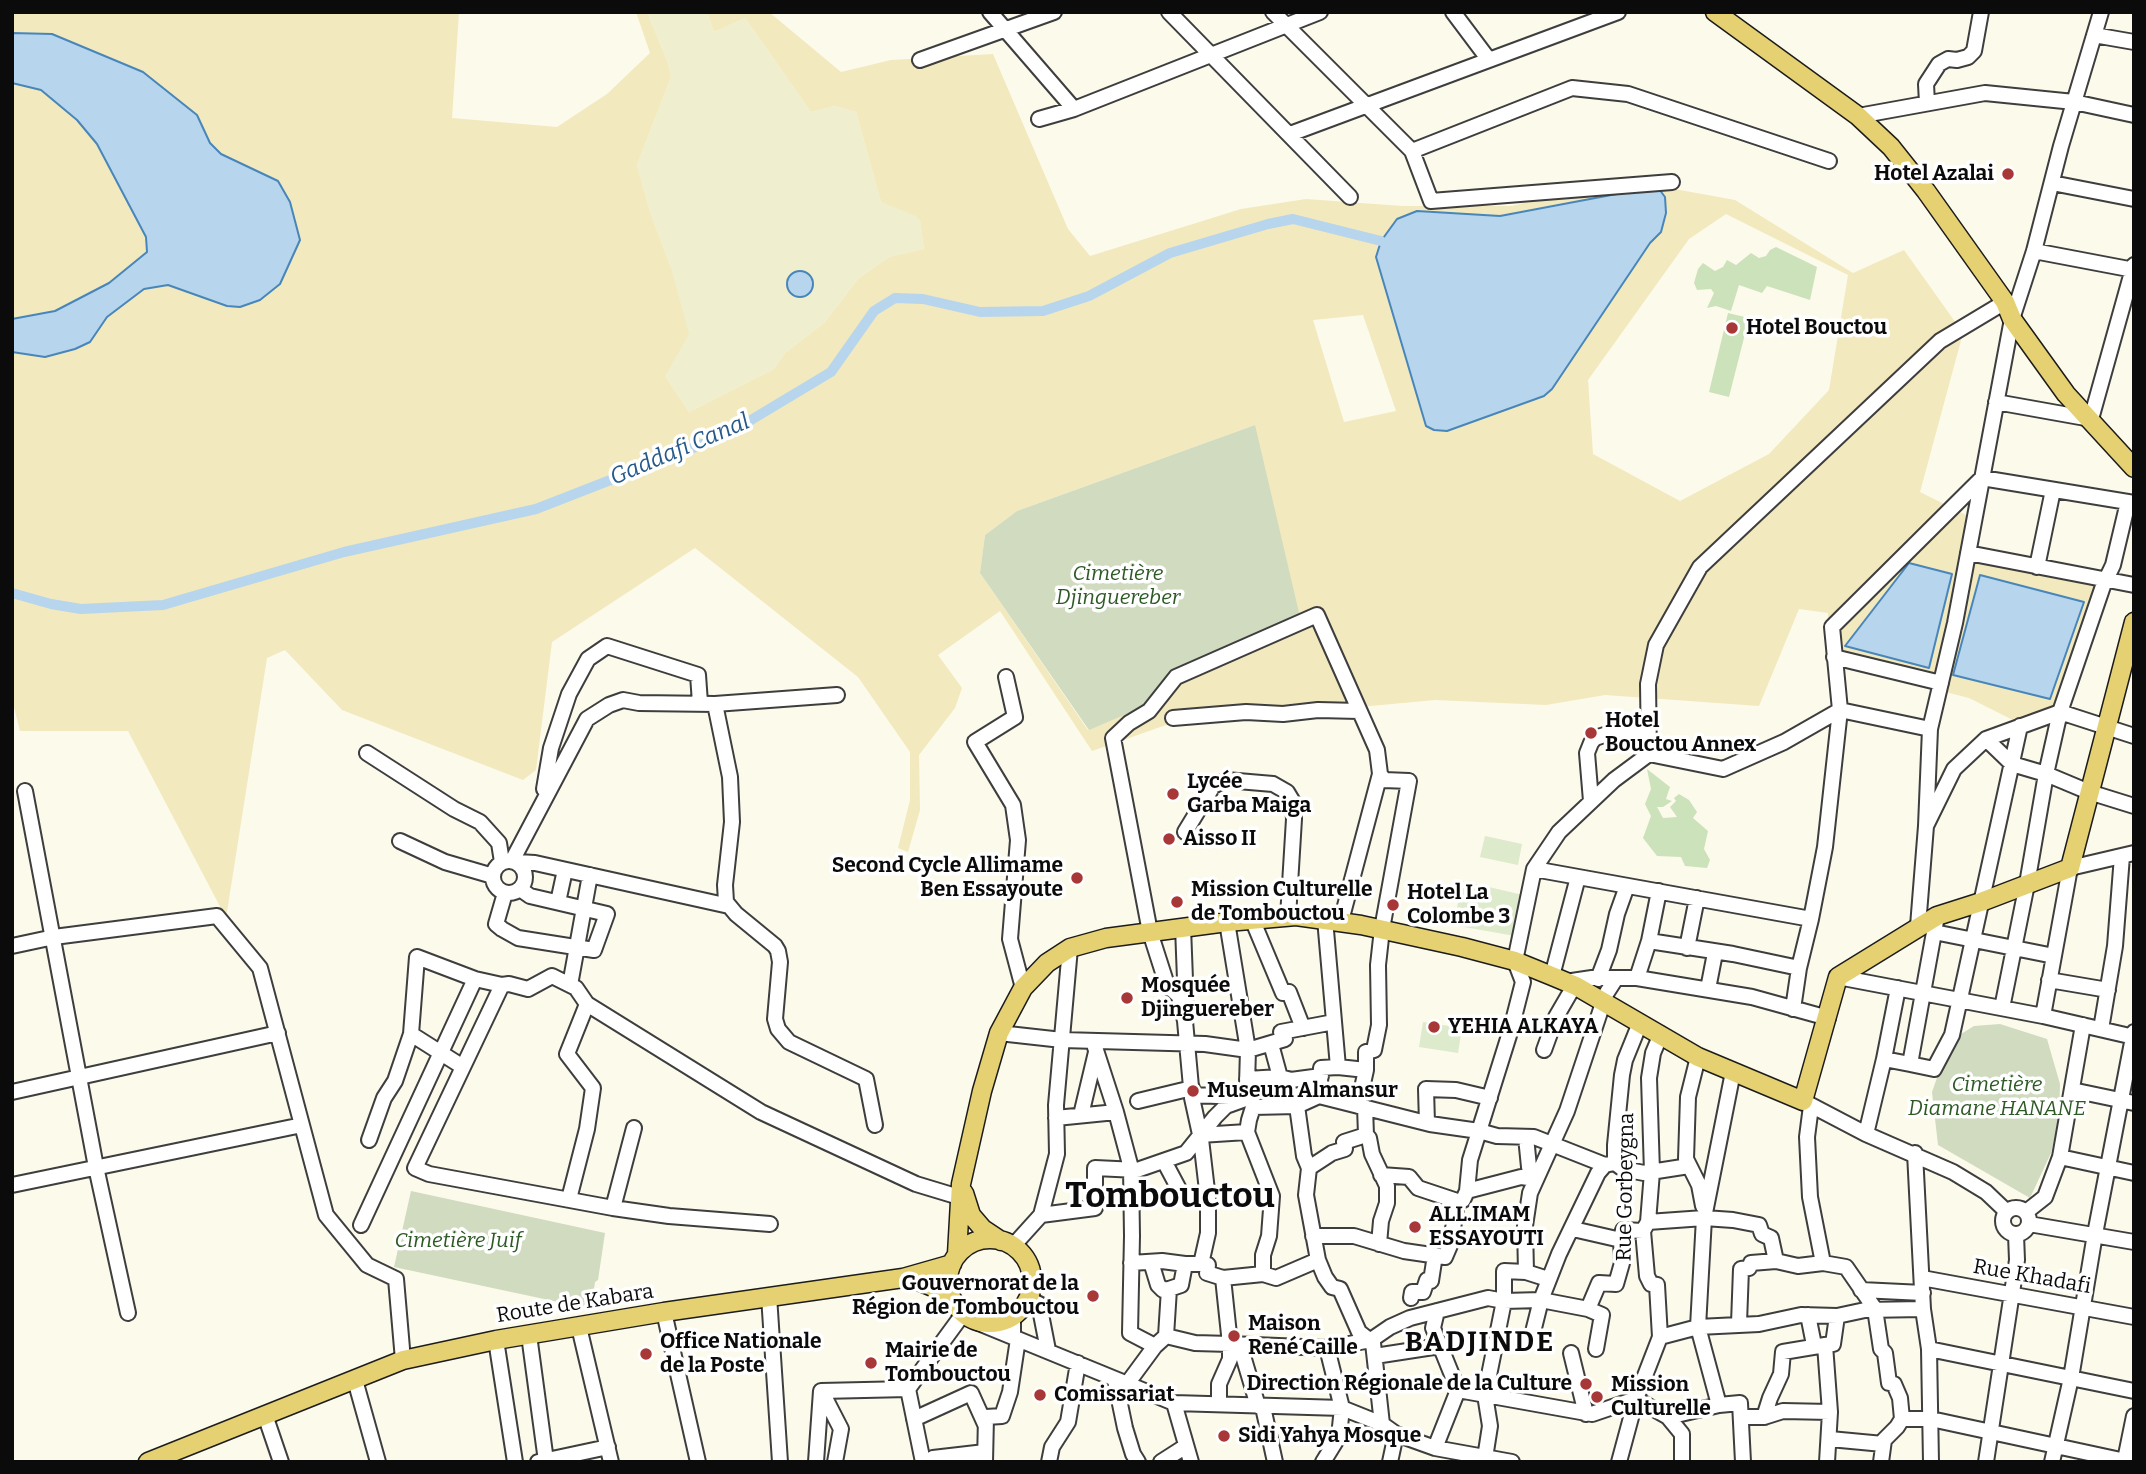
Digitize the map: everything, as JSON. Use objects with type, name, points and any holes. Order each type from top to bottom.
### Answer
[{"type":"main road","points":[[1715,12],[1858,116],[1891,148],[1926,191],[2005,302],[2012,319],[2066,394],[2134,468]]},
{"type":"main road","points":[[964,1313],[948,1290],[948,1276],[955,1259],[960,1191],[982,1091],[999,1033],[1023,988],[1047,963],[1070,948],[1106,938],[1252,919],[1287,917],[1333,920],[1382,929],[1516,961],[1564,981],[1698,1057],[1807,1103],[1838,977],[1930,925],[2070,868],[2106,727],[2129,657],[2134,622]]},
{"type":"main road","points":[[903,1278],[940,1290],[964,1313],[989,1324],[1013,1317],[1028,1299],[1031,1275],[1028,1264],[1007,1243],[983,1229],[971,1215],[960,1191]]},
{"type":"main road","points":[[955,1259],[977,1241],[989,1239],[1007,1243]]},
{"type":"main road","name":"Route de Kabara","points":[[148,1462],[403,1360],[496,1340],[664,1312],[903,1278],[955,1259]]},
{"type":"street","points":[[990,12],[1074,109]]},
{"type":"street","points":[[920,60],[1054,12]]},
{"type":"street","points":[[1169,12],[1350,197]]},
{"type":"street","points":[[1273,12],[1412,152],[1431,201],[1672,182]]},
{"type":"street","points":[[1038,119],[1074,109],[1320,12]]},
{"type":"street","points":[[1453,12],[1489,60]]},
{"type":"street","points":[[1290,134],[1618,12]]},
{"type":"street","points":[[1927,103],[1926,84],[1939,64],[1948,59],[1968,57],[1974,51],[1981,12]]},
{"type":"street","points":[[1910,1064],[1924,993],[1930,925],[1926,826],[1930,729],[1968,553],[2012,319],[2034,251],[2101,12]]},
{"type":"street","points":[[2094,35],[2134,42]]},
{"type":"street","points":[[1412,152],[1572,88],[1628,94],[1829,161]]},
{"type":"street","points":[[1858,116],[1984,93],[2074,102],[2134,115]]},
{"type":"street","points":[[2052,183],[2134,199]]},
{"type":"street","points":[[1996,402],[2091,419],[2133,269],[2034,251]]},
{"type":"street","points":[[1649,754],[1648,684],[1656,645],[1700,567],[1940,341],[2005,302]]},
{"type":"street","points":[[1982,478],[2131,502],[2113,565],[2105,580],[2060,712],[2002,1008]]},
{"type":"street","points":[[1793,1009],[1825,847],[1840,710],[1832,627],[1982,478]]},
{"type":"street","points":[[2037,567],[2053,490]]},
{"type":"street","points":[[1968,553],[2134,585]]},
{"type":"street","points":[[1188,1039],[1179,996],[1167,985],[1150,932],[1113,738],[1129,723],[1149,711],[1176,677],[1317,615],[1377,750],[1380,774],[1333,920],[1334,1022],[1338,1068]]},
{"type":"street","points":[[542,802],[551,748],[569,694],[588,659],[607,646],[698,675],[700,703]]},
{"type":"street","points":[[1834,657],[1941,682]]},
{"type":"street","points":[[1006,677],[1015,717],[975,742],[1013,805],[1018,840],[1010,939],[1023,988]]},
{"type":"street","points":[[511,862],[587,719],[609,705],[623,701],[639,704],[715,704],[837,695]]},
{"type":"street","points":[[715,704],[730,777],[732,822],[724,895],[729,906],[778,951],[780,962],[775,1019],[778,1029],[789,1042],[866,1079],[875,1125]]},
{"type":"street","points":[[1174,718],[1247,712],[1283,714],[1318,710],[1359,711]]},
{"type":"street","points":[[1313,1236],[1354,1236],[1404,1251],[1445,1257],[1451,1243],[1470,1160],[1523,982],[1516,961],[1534,869],[1559,832],[1614,780],[1649,754],[1723,769],[1784,742],[1840,710],[1930,729]]},
{"type":"street","points":[[1926,826],[1954,769],[1986,739],[2060,712],[2134,736]]},
{"type":"street","points":[[1591,801],[1587,753],[1591,743],[1595,738],[1620,730],[1637,730],[1649,726]]},
{"type":"street","points":[[1884,1059],[1934,1069],[1952,1035],[2020,726]]},
{"type":"street","points":[[1986,739],[2011,764],[2046,774],[2089,793],[2134,806]]},
{"type":"street","points":[[367,753],[454,809],[480,822],[499,843],[511,862],[526,875],[520,889]]},
{"type":"street","points":[[1379,1244],[1381,1221],[1387,1203],[1387,1186],[1366,1135],[1362,1107],[1366,1052],[1374,1050],[1379,1025],[1378,965],[1382,929],[1409,781],[1384,780],[1380,774]]},
{"type":"street","points":[[1185,832],[1213,786],[1226,780],[1273,784],[1287,792],[1293,802],[1294,819],[1287,917]]},
{"type":"street","points":[[26,791],[96,1167],[128,1313]]},
{"type":"street","points":[[400,841],[445,862],[493,876]]},
{"type":"street","points":[[2043,1016],[2070,868],[2128,854],[2101,1029]]},
{"type":"street","points":[[505,893],[496,924],[502,929],[518,938],[594,950],[607,914],[530,896],[520,889],[505,893],[496,887],[494,870],[511,862],[535,863],[729,906]]},
{"type":"street","points":[[1534,869],[1811,919]]},
{"type":"street","points":[[558,902],[565,870]]},
{"type":"street","points":[[570,985],[590,875]]},
{"type":"street","points":[[1544,1050],[1556,1017],[1564,981],[1578,877]]},
{"type":"street","points":[[1598,979],[1609,950],[1616,914],[1627,886]]},
{"type":"street","points":[[1637,978],[1649,941],[1659,891]]},
{"type":"street","points":[[1687,948],[1697,898]]},
{"type":"street","points":[[12,946],[54,937],[217,916],[260,968],[326,1215],[367,1265],[396,1279],[403,1360]]},
{"type":"street","points":[[1252,919],[1283,993],[1289,992],[1303,1028]]},
{"type":"street","points":[[1227,922],[1248,1050],[1247,1079],[1252,1102],[1247,1132],[1272,1196],[1269,1236],[1263,1255],[1263,1274]]},
{"type":"street","points":[[1930,925],[1973,940],[2054,956]]},
{"type":"street","points":[[1183,927],[1192,1092],[1208,1199],[1208,1234],[1201,1264]]},
{"type":"street","points":[[1649,941],[1799,968]]},
{"type":"street","points":[[1041,1215],[1057,1154],[1056,1118],[1070,948]]},
{"type":"street","points":[[1708,989],[1715,953]]},
{"type":"street","points":[[369,1140],[384,1098],[395,1081],[411,1034],[417,957],[475,979],[528,989],[552,976],[576,988],[587,1004],[761,1112],[916,1184],[960,1191]]},
{"type":"street","points":[[1838,977],[2134,1035],[2128,1101],[2109,1167],[2071,1378],[2052,1462]]},
{"type":"street","points":[[1564,981],[1637,978],[1752,996],[1828,1018]]},
{"type":"street","points":[[362,1225],[475,979]]},
{"type":"street","points":[[1526,1272],[1525,1226],[1531,1193],[1567,1111],[1603,1002],[1615,980]]},
{"type":"street","points":[[2049,980],[2108,990]]},
{"type":"street","points":[[502,985],[415,1168],[429,1174],[613,1208],[669,1216],[770,1224]]},
{"type":"street","points":[[1867,1134],[1898,988]]},
{"type":"street","points":[[569,1199],[587,1129],[593,1088],[567,1054],[587,1004]]},
{"type":"street","points":[[999,1033],[1094,1046],[1188,1039],[1248,1050],[1285,1039],[1281,1032],[1334,1022]]},
{"type":"street","points":[[1533,1332],[1548,1279],[1598,1173],[1610,1164],[1615,1145],[1625,1060],[1640,1023]]},
{"type":"street","points":[[2083,1025],[2060,1157],[2045,1196],[2028,1218],[2025,1232],[2016,1235],[2007,1231],[2004,1226],[2007,1212],[2017,1208],[2028,1218],[2134,1242]]},
{"type":"street","points":[[12,1092],[278,1033]]},
{"type":"street","points":[[411,1034],[463,1067]]},
{"type":"street","name":"Rue Gorbeygna","points":[[1660,1337],[1657,1285],[1651,1284],[1645,1262],[1645,1227],[1652,1172],[1649,1078],[1653,1052],[1661,1034]]},
{"type":"street","points":[[1271,1044],[1280,1077]]},
{"type":"street","points":[[1094,1046],[1116,1112],[1131,1170],[1130,1333],[1155,1346]]},
{"type":"street","points":[[1081,1115],[1094,1046]]},
{"type":"street","points":[[1698,1057],[1688,1097],[1686,1159],[1699,1185],[1704,1218]]},
{"type":"street","points":[[1319,1096],[1321,1068],[1366,1070]]},
{"type":"street","points":[[1719,1405],[1698,1327],[1704,1218],[1733,1072]]},
{"type":"street","points":[[1247,1079],[1280,1077],[1291,1080],[1321,1076]]},
{"type":"street","points":[[1427,1123],[1426,1089],[1456,1090],[1490,1098]]},
{"type":"street","points":[[2072,1090],[2128,1101]]},
{"type":"street","points":[[1138,1101],[1192,1092],[1297,1106],[1319,1096],[1427,1123],[1552,1143],[1631,1172],[1652,1172],[1689,1166]]},
{"type":"street","points":[[1007,1243],[1041,1215],[1095,1208],[1095,1168],[1131,1170],[1186,1153],[1226,1106],[1252,1102]]},
{"type":"street","points":[[1823,1263],[1810,1197],[1807,1103],[1867,1134],[1915,1153],[1964,1178],[1986,1192],[2007,1212]]},
{"type":"street","points":[[1297,1106],[1304,1156],[1309,1168],[1306,1195],[1318,1260],[1332,1287],[1340,1289],[1359,1332],[1371,1340],[1382,1424]]},
{"type":"street","points":[[1056,1118],[1116,1112]]},
{"type":"street","points":[[12,1185],[302,1125]]},
{"type":"street","points":[[613,1208],[634,1128]]},
{"type":"street","points":[[1200,1135],[1247,1132]]},
{"type":"street","points":[[1309,1168],[1332,1153],[1345,1149],[1344,1142],[1366,1135]]},
{"type":"street","points":[[1526,1137],[1529,1167],[1531,1175],[1536,1179]]},
{"type":"street","points":[[1915,1153],[1923,1308],[1929,1349],[1931,1462]]},
{"type":"street","points":[[2060,1157],[2134,1173]]},
{"type":"street","points":[[1164,1161],[1181,1193],[1208,1199]]},
{"type":"street","points":[[1381,1175],[1409,1178],[1418,1188],[1462,1196],[1521,1177],[1536,1179]]},
{"type":"street","points":[[1588,1308],[1599,1283],[1616,1284],[1622,1263],[1623,1230],[1704,1218],[1759,1225],[1762,1234],[1771,1238],[1776,1261]]},
{"type":"street","points":[[1573,1229],[1621,1240]]},
{"type":"street","points":[[1986,1462],[2017,1260],[2016,1235]]},
{"type":"street","points":[[1411,1298],[1412,1292],[1423,1292],[1427,1280],[1431,1281],[1435,1255]]},
{"type":"street","points":[[1130,1263],[1201,1264],[1208,1265],[1207,1273],[1223,1278],[1263,1274],[1276,1278],[1318,1260]]},
{"type":"street","points":[[1739,1323],[1741,1269],[1749,1268],[1751,1263],[1776,1261],[1798,1266],[1823,1263],[1846,1267],[1875,1309],[1889,1383],[1894,1384],[1900,1398],[1902,1419],[1884,1440],[1881,1462]]},
{"type":"street","points":[[1151,1262],[1158,1285],[1164,1290],[1181,1285],[1185,1264]]},
{"type":"street","points":[[1622,1263],[1645,1262]]},
{"type":"street","points":[[1485,1458],[1490,1426],[1485,1395],[1504,1301],[1504,1271],[1526,1272],[1548,1279]]},
{"type":"street","points":[[1219,1404],[1219,1384],[1234,1344],[1223,1278]]},
{"type":"street","name":"Rue Khadafi","points":[[1861,1290],[1922,1285],[2012,1296],[2134,1317]]},
{"type":"street","points":[[1138,1462],[1125,1428],[1121,1382],[1166,1336],[1168,1289]]},
{"type":"street","points":[[769,1296],[780,1462]]},
{"type":"street","points":[[1166,1336],[1195,1343],[1327,1348],[1371,1340],[1410,1318],[1488,1298],[1504,1301],[1541,1300],[1588,1308],[1602,1315],[1596,1349]]},
{"type":"street","points":[[1028,1299],[1039,1304],[1048,1350]]},
{"type":"street","points":[[1619,1462],[1636,1399],[1660,1337],[1698,1327],[1759,1324],[1808,1315],[1837,1316],[1875,1309],[1923,1308]]},
{"type":"street","points":[[1435,1448],[1458,1390],[1433,1328],[1437,1311]]},
{"type":"street","points":[[664,1312],[698,1462]]},
{"type":"street","points":[[1013,1317],[1016,1338],[1010,1392],[1002,1416],[986,1417],[985,1457],[933,1458],[925,1462],[908,1389],[964,1313],[1016,1338],[1174,1403],[1342,1408],[1450,1457],[1512,1462]]},
{"type":"street","points":[[1808,1315],[1820,1345],[1830,1412],[1827,1462]]},
{"type":"street","points":[[1765,1418],[1770,1398],[1781,1374],[1783,1352],[1833,1344],[1837,1316]]},
{"type":"street","points":[[529,1335],[541,1461],[610,1454],[579,1326]]},
{"type":"street","points":[[496,1340],[515,1462]]},
{"type":"street","points":[[1234,1344],[1241,1349],[1275,1462]]},
{"type":"street","points":[[1375,1356],[1440,1346]]},
{"type":"street","points":[[1324,1462],[1339,1436],[1342,1408],[1327,1348]]},
{"type":"street","points":[[1929,1349],[2134,1391]]},
{"type":"street","points":[[1571,1353],[1586,1414]]},
{"type":"street","points":[[1049,1462],[1052,1447],[1068,1422],[1078,1363]]},
{"type":"street","points":[[355,1380],[377,1462]]},
{"type":"street","points":[[821,1391],[908,1389]]},
{"type":"street","points":[[1458,1390],[1592,1415],[1636,1399]]},
{"type":"street","points":[[816,1462],[821,1391]]},
{"type":"street","points":[[821,1391],[841,1429],[835,1462]]},
{"type":"street","points":[[914,1419],[971,1393],[985,1424]]},
{"type":"street","points":[[1636,1399],[1668,1418],[1682,1434],[1682,1462]]},
{"type":"street","points":[[1174,1403],[1191,1462]]},
{"type":"street","points":[[1668,1418],[1719,1405],[1740,1403],[1743,1462]]},
{"type":"street","points":[[1741,1417],[1765,1418],[1783,1411],[1830,1412]]},
{"type":"street","points":[[265,1415],[281,1462]]},
{"type":"street","points":[[1902,1419],[1931,1419],[2128,1461],[2134,1416]]},
{"type":"street","points":[[1390,1462],[1395,1434]]},
{"type":"street","points":[[1830,1439],[1883,1444]]},
{"type":"street","points":[[1161,1462],[1186,1446]]},
{"type":"green space","points":[[647,12],[707,12],[714,32],[745,18],[811,112],[834,106],[856,112],[881,202],[916,215],[920,221],[924,249],[889,257],[859,278],[824,323],[785,353],[774,369],[689,412],[665,376],[671,268],[650,212],[637,165],[671,77]]},
{"type":"green space","points":[[1776,247],[1817,267],[1810,300],[1767,286],[1762,293],[1739,285],[1731,311],[1716,306],[1707,308],[1714,293],[1711,289],[1697,290],[1694,283],[1703,263],[1715,271],[1723,267],[1727,260],[1736,265],[1751,253],[1759,258],[1766,256]]},
{"type":"green space","points":[[1728,313],[1749,318],[1729,397],[1709,392]]},
{"type":"green space","name":"Cimetière Djinguereber","points":[[1255,425],[1300,617],[1178,673],[1140,708],[1089,730],[980,573],[985,535],[1017,511]]},
{"type":"green space","points":[[1647,769],[1670,787],[1666,799],[1672,801],[1663,807],[1657,807],[1663,818],[1677,817],[1670,807],[1679,794],[1689,800],[1697,812],[1693,818],[1708,831],[1704,849],[1710,860],[1707,868],[1685,866],[1681,857],[1657,856],[1643,838],[1651,816],[1645,804],[1651,789]]},
{"type":"green space","points":[[1485,836],[1522,844],[1518,865],[1480,857]]},
{"type":"green space","points":[[1463,881],[1523,895],[1515,936],[1453,925]]},
{"type":"green space","points":[[1423,1022],[1462,1028],[1458,1053],[1419,1047]]},
{"type":"green space","name":"Cimetière Diamane HANANE","points":[[2000,1024],[2047,1039],[2060,1084],[2059,1120],[2051,1153],[2030,1198],[1938,1145],[1932,1092],[1952,1035],[1961,1034],[1974,1026]]},
{"type":"green space","name":"Cimetière Juif","points":[[411,1191],[605,1233],[591,1309],[394,1267]]},
{"type":"sand","points":[[12,12],[459,12],[452,118],[557,127],[607,94],[650,53],[636,12],[647,12],[671,77],[637,165],[650,212],[671,268],[689,334],[665,376],[689,412],[774,369],[785,353],[824,323],[859,278],[889,257],[924,249],[920,221],[916,216],[881,202],[856,112],[834,106],[811,112],[745,18],[714,32],[707,12],[769,12],[841,72],[891,60],[993,54],[1068,229],[1090,256],[1241,209],[1306,199],[1403,206],[1512,206],[1614,178],[1735,200],[1853,273],[1904,250],[1963,333],[1920,492],[1968,516],[1966,554],[2103,581],[2065,709],[2021,724],[1969,698],[1827,661],[1828,613],[1799,609],[1759,706],[1605,695],[1546,705],[1435,700],[1166,725],[1092,751],[1000,611],[938,655],[962,688],[955,708],[919,755],[920,810],[908,852],[898,848],[910,800],[910,752],[858,677],[695,548],[552,642],[536,770],[523,780],[342,710],[285,650],[267,658],[226,918],[128,731],[20,731],[12,699],[12,352],[45,357],[90,342],[107,317],[144,289],[168,285],[227,306],[278,181],[221,154],[210,143],[197,115],[143,72],[52,34],[12,33]],"holes":[[[1417,211],[1485,217],[1525,212],[1661,232],[1650,243],[1544,396],[1447,431],[1426,426],[1376,257]],[[1726,214],[1848,275],[1829,390],[1769,454],[1680,501],[1593,454],[1588,380],[1689,239]],[[1363,315],[1396,411],[1344,422],[1313,320]],[[1255,425],[1089,730],[980,573],[985,535],[1017,511]]]},
{"type":"sand","points":[[12,83],[41,90],[77,120],[97,144],[146,237],[147,253],[109,283],[55,311],[12,319]]},
{"type":"water","points":[[12,33],[52,34],[143,72],[197,115],[210,143],[221,154],[278,181],[290,202],[300,240],[280,284],[260,300],[240,307],[227,306],[168,285],[144,289],[107,317],[90,342],[45,357],[12,352],[12,319],[55,311],[109,283],[147,252],[146,237],[97,144],[77,120],[41,90],[12,83]]},
{"type":"water","points":[[1643,189],[1659,189],[1665,197],[1666,213],[1661,232],[1650,243],[1552,389],[1544,396],[1447,431],[1426,426],[1376,257],[1381,241],[1397,219],[1417,211],[1500,216]]},
{"type":"water","points":[[800,271],[809,275],[813,284],[809,293],[800,297],[791,293],[787,284],[791,275]]},
{"type":"water","points":[[1909,563],[1952,574],[1929,668],[1845,646]]},
{"type":"water","points":[[1980,575],[2084,602],[2050,699],[1953,675]]},
{"type":"waterway","name":"Gaddafi Canal","points":[[12,593],[81,609],[163,605],[344,552],[536,509],[726,435],[831,372],[874,311],[895,298],[923,299],[980,312],[1043,311],[1089,296],[1170,253],[1293,219],[1381,241]]},
{"type":"place","name":"Hotel Azalai","points":[[2008,174]]},
{"type":"place","name":"Hotel Bouctou","points":[[1732,328]]},
{"type":"place","name":"Hotel Bouctou Annex","points":[[1591,733]]},
{"type":"place","name":"Lycée Garba Maiga","points":[[1173,794]]},
{"type":"place","name":"Aisso II","points":[[1169,839]]},
{"type":"place","name":"Second Cycle Allimame Ben Essayoute","points":[[1077,878]]},
{"type":"place","name":"Mission Culturelle de Tombouctou","points":[[1177,902]]},
{"type":"place","name":"Hotel La Colombe 3","points":[[1393,905]]},
{"type":"place","name":"Mosquée Djinguereber","points":[[1127,998]]},
{"type":"place","name":"YEHIA ALKAYA","points":[[1434,1027]]},
{"type":"place","name":"Museum Almansur","points":[[1193,1091]]},
{"type":"place","name":"ALL.IMAM ESSAYOUTI","points":[[1415,1227]]},
{"type":"place","name":"Gouvernorat de la Région de Tombouctou","points":[[1093,1296]]},
{"type":"place","name":"Maison René Caille","points":[[1234,1336]]},
{"type":"place","name":"Office Nationale de la Poste","points":[[646,1354]]},
{"type":"place","name":"Mairie de Tombouctou","points":[[871,1363]]},
{"type":"place","name":"Direction Régionale de la Culture","points":[[1586,1384]]},
{"type":"place","name":"Comissariat","points":[[1040,1395]]},
{"type":"place","name":"Mission Culturelle","points":[[1597,1397]]},
{"type":"place","name":"Sidi Yahya Mosque","points":[[1224,1436]]},
{"type":"district","name":"Tombouctou","points":[[1170,1197]]},
{"type":"district","name":"BADJINDE","points":[[1480,1343]]}]
